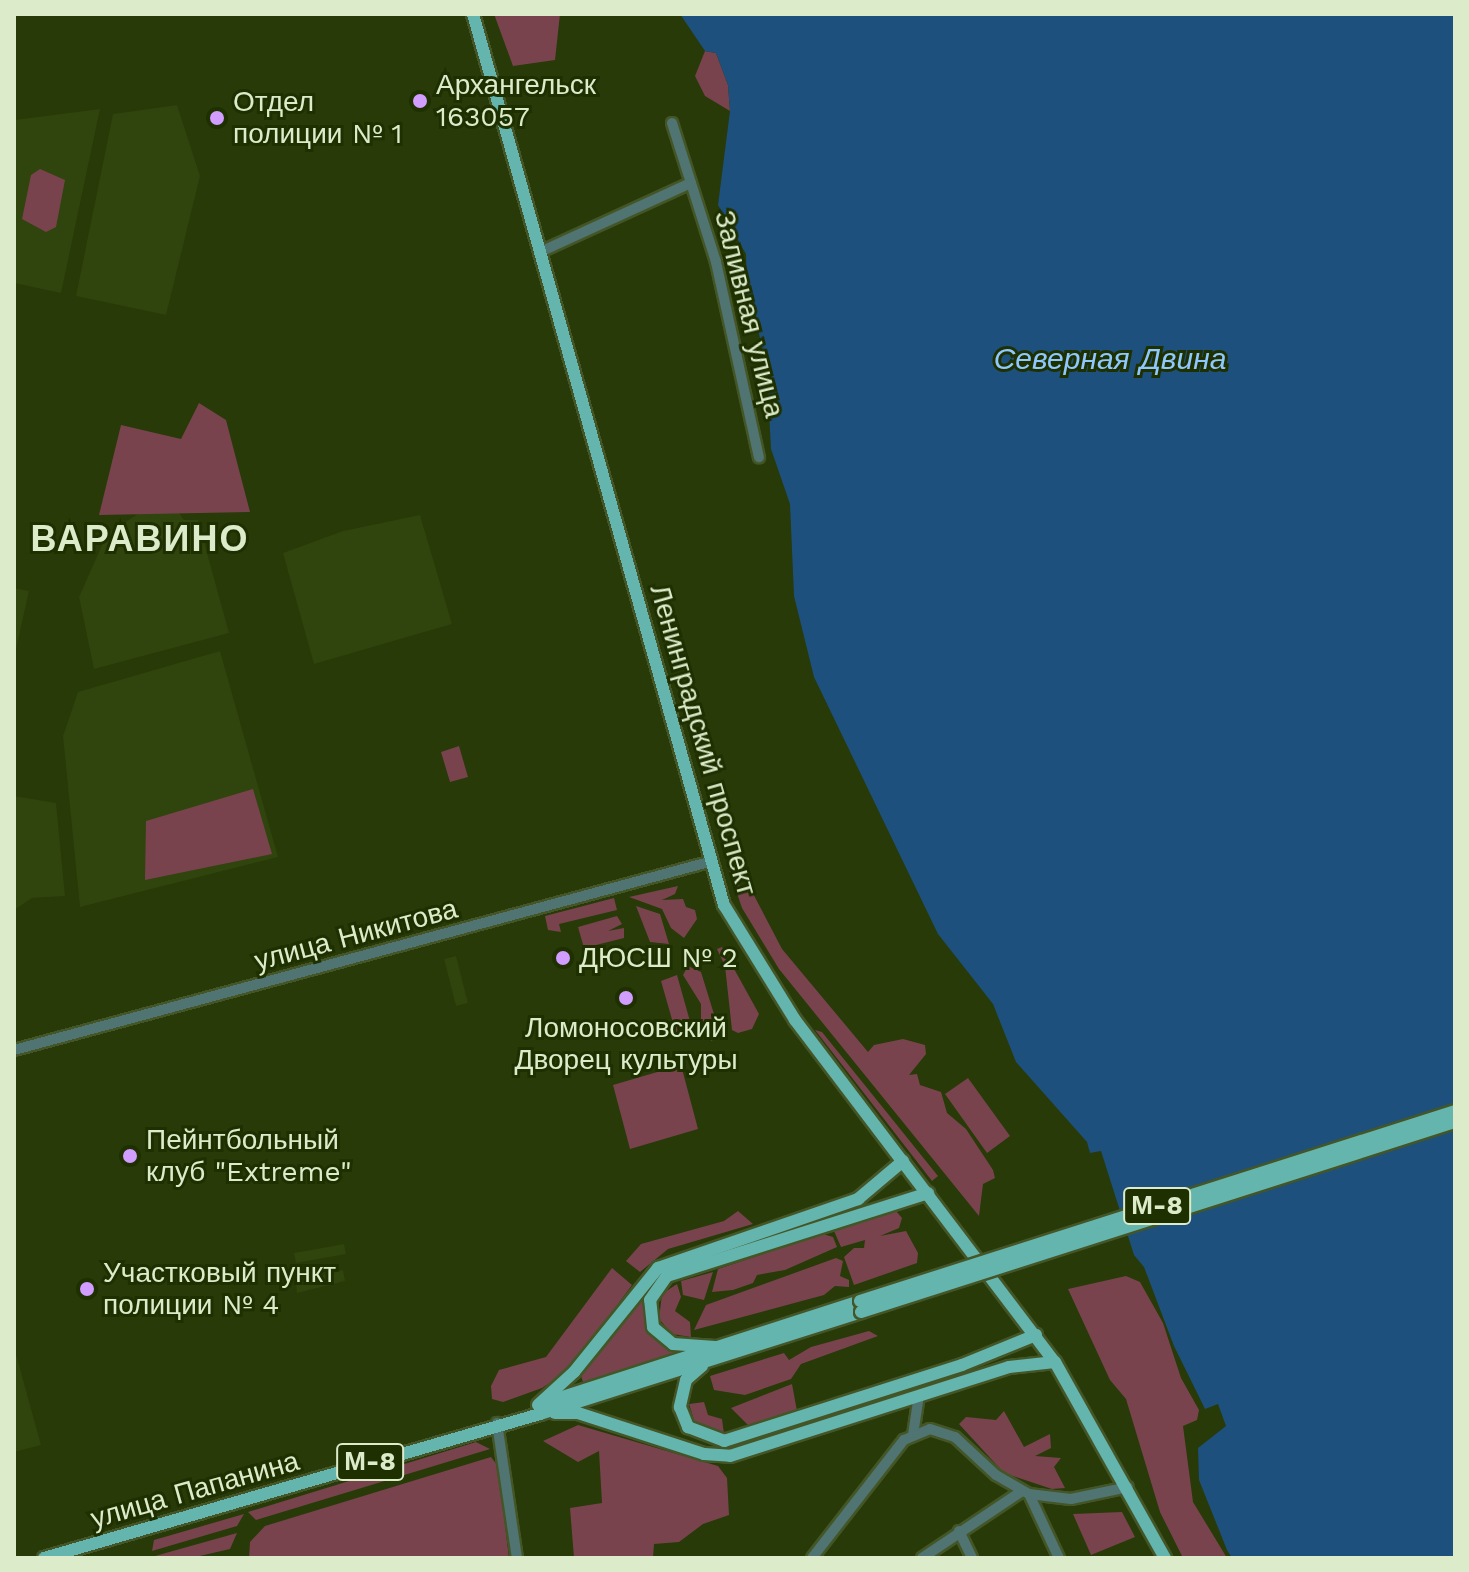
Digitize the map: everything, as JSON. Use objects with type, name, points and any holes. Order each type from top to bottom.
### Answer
[{"type":"main road","name":"Ленинградский проспект","points":[[473,14],[709,862],[724,905],[763,974],[1055,1362],[1128,1487],[1165,1558]]},
{"type":"main road","name":"М-8","points":[[860,1306],[1455,1111]]},
{"type":"main road","name":"М-8","points":[[860,1306],[1455,1122]]},
{"type":"main road","points":[[539,1409],[574,1372],[658,1268],[858,1199],[903,1161]]},
{"type":"main road","points":[[717,1352],[673,1344],[653,1327],[650,1300],[667,1276],[928,1193]]},
{"type":"main road","name":"улица Папанина","points":[[44,1558],[242,1502],[860,1306]]},
{"type":"main road","points":[[717,1352],[686,1380],[680,1407],[688,1427],[724,1441],[962,1365],[1036,1335]]},
{"type":"main road","points":[[539,1409],[578,1413],[704,1454],[730,1456],[1009,1367],[1055,1362]]},
{"type":"street","name":"Заливная улица","points":[[672,123],[716,262],[759,457]]},
{"type":"street","name":"Заливная улица","points":[[540,252],[691,183]]},
{"type":"street","name":"улица Никитова","points":[[14,1050],[709,862]]},
{"type":"street","points":[[812,1558],[913,1435],[919,1395]]},
{"type":"street","points":[[497,1423],[517,1558]]},
{"type":"street","points":[[913,1435],[930,1429],[955,1437],[1025,1493],[1059,1558]]},
{"type":"street","points":[[922,1558],[959,1531],[1025,1493],[1071,1499],[1128,1487]]},
{"type":"street","points":[[959,1531],[972,1558]]},
{"type":"shaded area","points":[[494,14],[560,14],[555,60],[513,66]]},
{"type":"shaded area","points":[[705,51],[716,53],[728,85],[730,111],[705,96],[695,76]]},
{"type":"shaded area","points":[[177,105],[200,176],[166,315],[76,296],[113,114]]},
{"type":"shaded area","points":[[100,109],[61,293],[14,283],[14,120]]},
{"type":"shaded area","points":[[40,169],[65,180],[56,227],[46,232],[22,219],[31,175]]},
{"type":"shaded area","points":[[199,403],[226,420],[250,512],[99,515],[121,425],[181,439]]},
{"type":"shaded area","points":[[167,495],[184,520],[198,520],[229,633],[94,669],[79,597],[107,534]]},
{"type":"shaded area","points":[[420,515],[452,624],[314,664],[283,553],[343,531]]},
{"type":"shaded area","points":[[14,588],[29,591],[14,658]]},
{"type":"shaded area","points":[[220,651],[278,857],[80,907],[63,736],[78,692]]},
{"type":"shaded area","points":[[459,746],[468,777],[450,782],[441,752]]},
{"type":"shaded area","points":[[253,789],[272,854],[145,880],[146,821]]},
{"type":"shaded area","points":[[14,796],[56,803],[65,896],[32,898],[14,910]]},
{"type":"shaded area","points":[[733,865],[740,887],[748,884],[782,949],[868,1052],[874,1045],[903,1039],[925,1045],[926,1054],[909,1075],[917,1074],[920,1085],[941,1092],[947,1113],[966,1129],[993,1170],[995,1178],[983,1184],[979,1216],[779,969],[742,908],[728,867]]},
{"type":"shaded area","points":[[678,886],[675,894],[662,900],[683,899],[686,907],[695,910],[697,919],[684,938],[671,928],[662,909],[629,897]]},
{"type":"shaded area","points":[[614,898],[617,910],[559,924],[561,932],[548,930],[545,916]]},
{"type":"shaded area","points":[[636,906],[660,914],[669,944],[650,942]]},
{"type":"shaded area","points":[[617,916],[622,924],[608,931],[624,928],[624,938],[584,948],[578,927]]},
{"type":"shaded area","points":[[722,947],[759,1014],[752,1029],[738,1033],[732,1030],[725,966],[717,949]]},
{"type":"shaded area","points":[[456,956],[468,1003],[456,1006],[444,959]]},
{"type":"shaded area","points":[[688,966],[701,972],[718,1027],[712,1041],[701,1033],[701,1004],[683,975]]},
{"type":"shaded area","points":[[677,975],[693,1032],[677,1037],[661,981]]},
{"type":"shaded area","points":[[815,1030],[822,1032],[938,1176],[932,1181]]},
{"type":"shaded area","points":[[681,1065],[698,1129],[630,1149],[613,1085]]},
{"type":"shaded area","points":[[968,1078],[1010,1136],[987,1153],[945,1094]]},
{"type":"shaded area","points":[[738,1211],[753,1224],[668,1249],[640,1272],[626,1261],[641,1244],[724,1221]]},
{"type":"shaded area","points":[[896,1211],[902,1218],[899,1228],[880,1236],[906,1231],[918,1253],[917,1263],[854,1285],[844,1257],[854,1248],[864,1248],[865,1240],[841,1247],[834,1231]]},
{"type":"shaded area","points":[[823,1234],[833,1237],[837,1247],[785,1270],[757,1275],[753,1283],[733,1290],[712,1292],[718,1269]]},
{"type":"shaded area","points":[[344,1244],[346,1254],[296,1263],[294,1253]]},
{"type":"shaded area","points":[[836,1258],[843,1261],[840,1276],[849,1280],[849,1287],[835,1286],[824,1295],[694,1330],[706,1305]]},
{"type":"shaded area","points":[[612,1268],[632,1285],[570,1369],[542,1388],[503,1402],[492,1399],[491,1386],[499,1370],[546,1357]]},
{"type":"shaded area","points":[[343,1270],[345,1281],[297,1293],[296,1283]]},
{"type":"shaded area","points":[[713,1272],[704,1300],[683,1295],[681,1281]]},
{"type":"shaded area","points":[[1126,1276],[1140,1282],[1163,1323],[1181,1378],[1199,1410],[1197,1420],[1183,1426],[1193,1502],[1227,1558],[1183,1558],[1160,1512],[1126,1399],[1110,1380],[1068,1289]]},
{"type":"shaded area","points":[[650,1282],[644,1319],[656,1340],[675,1353],[583,1382],[581,1376]]},
{"type":"shaded area","points":[[677,1284],[681,1297],[675,1311],[690,1322],[691,1337],[672,1334],[659,1319],[662,1294]]},
{"type":"shaded area","points":[[869,1331],[878,1336],[801,1364],[791,1379],[745,1395],[714,1390],[710,1376],[784,1353],[789,1360],[811,1347]]},
{"type":"shaded area","points":[[14,1347],[41,1445],[14,1452]]},
{"type":"shaded area","points":[[792,1384],[797,1411],[749,1426],[731,1408]]},
{"type":"shaded area","points":[[704,1402],[708,1415],[722,1419],[724,1434],[713,1435],[695,1423],[689,1404]]},
{"type":"shaded area","points":[[1004,1411],[1024,1447],[1050,1434],[1051,1448],[1035,1456],[1061,1458],[1054,1467],[1065,1488],[1052,1489],[1004,1473],[959,1424],[966,1417],[996,1420]]},
{"type":"shaded area","points":[[578,1425],[718,1466],[727,1478],[729,1515],[703,1524],[679,1542],[654,1544],[653,1558],[574,1558],[570,1508],[602,1503],[599,1451],[578,1462],[543,1441]]},
{"type":"shaded area","points":[[476,1442],[490,1449],[256,1520],[248,1512]]},
{"type":"shaded area","points":[[491,1457],[498,1466],[509,1558],[249,1558],[250,1542],[265,1526]]},
{"type":"shaded area","points":[[1122,1512],[1135,1537],[1091,1555],[1073,1514]]},
{"type":"shaded area","points":[[244,1514],[237,1526],[152,1551],[154,1540]]},
{"type":"shaded area","points":[[237,1533],[230,1549],[191,1558],[155,1556]]},
{"type":"water","name":"Северная Двина","points":[[680,14],[1455,14],[1455,1558],[1232,1558],[1227,1550],[1199,1480],[1198,1448],[1226,1426],[1218,1404],[1205,1409],[1174,1346],[1144,1267],[1134,1255],[1101,1151],[1090,1153],[1087,1142],[1016,1062],[993,1004],[938,934],[814,677],[794,596],[790,504],[771,449],[767,375],[755,313],[747,300],[746,254],[718,205],[730,111],[728,85],[716,53],[705,51]]},
{"type":"place","name":"Архангельск 163057","points":[[420,101]]},
{"type":"place","name":"Отдел полиции № 1","points":[[217,118]]},
{"type":"place","name":"ДЮСШ № 2","points":[[563,958]]},
{"type":"place","name":"Ломоносовский Дворец культуры","points":[[626,998]]},
{"type":"place","name":"Пейнтбольный клуб \"Extreme\"","points":[[130,1156]]},
{"type":"place","name":"Участковый пункт полиции № 4","points":[[87,1289]]},
{"type":"district","name":"ВАРАВИНО","points":[[140,540]]}]
